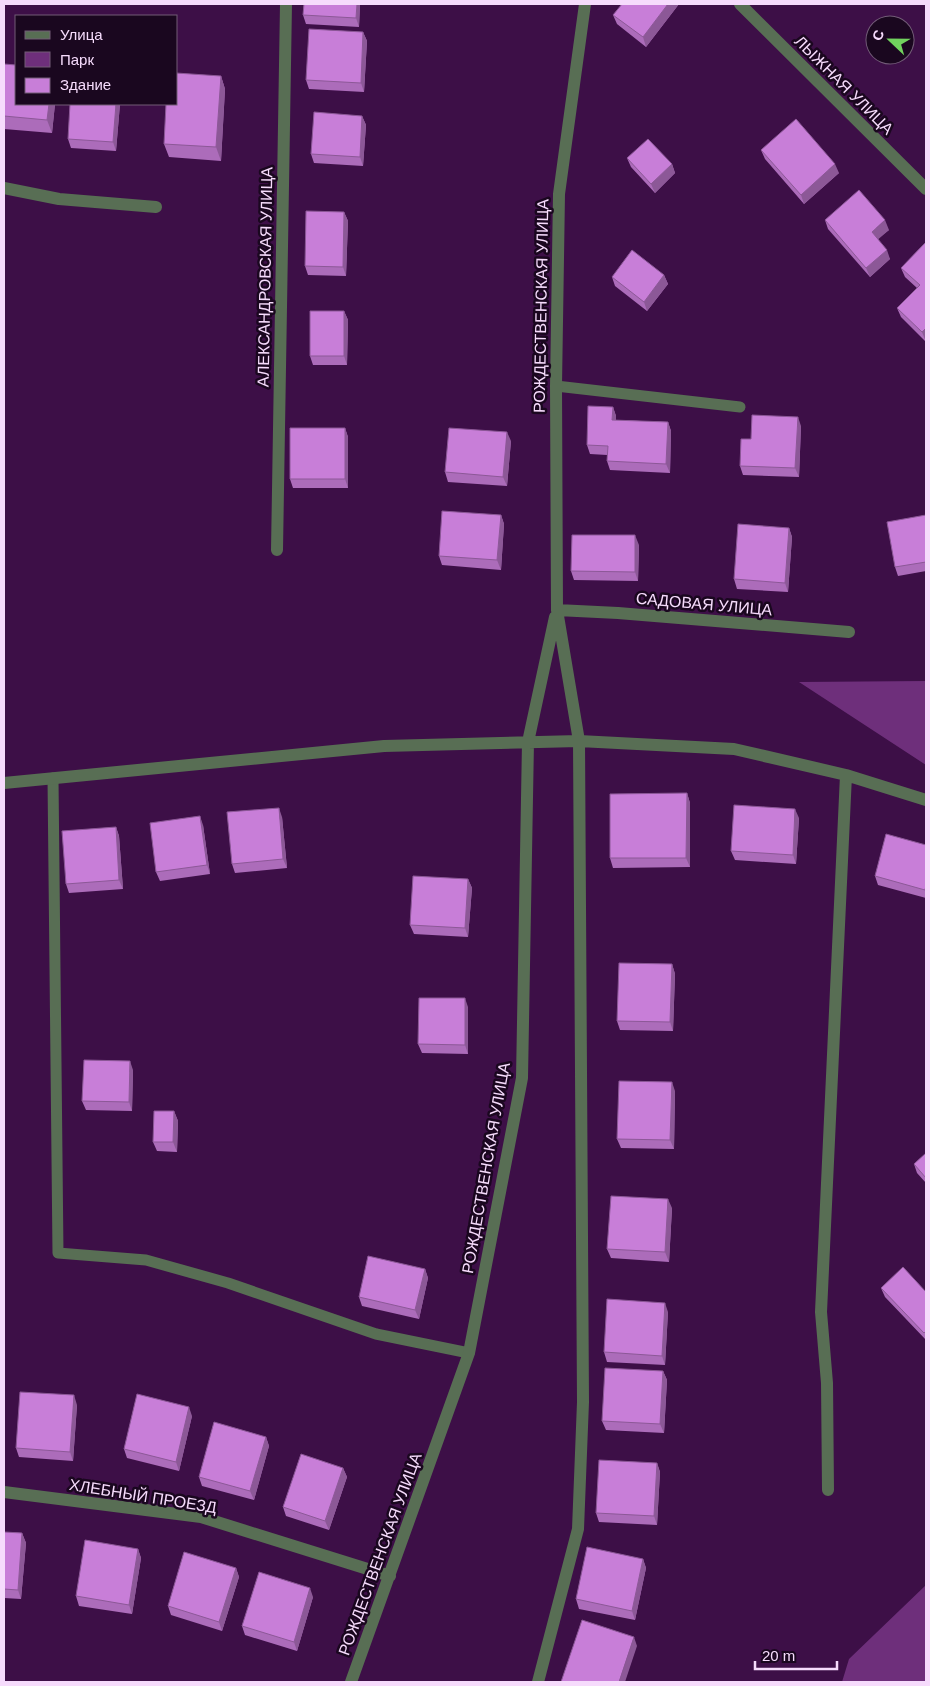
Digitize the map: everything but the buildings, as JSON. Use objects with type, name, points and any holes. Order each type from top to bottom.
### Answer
[{"type":"street","name":"АЛЕКСАНДРОВСКАЯ УЛИЦА","points":[[277,550],[286,4]]},
{"type":"street","name":"РОЖДЕСТВЕНСКАЯ УЛИЦА","points":[[538,1682],[578,1529],[584,1402],[579,741],[556,610],[556,386],[559,194],[586,4]]},
{"type":"street","name":"ЛЫЖНАЯ УЛИЦА","points":[[740,4],[926,188]]},
{"type":"street","points":[[4,188],[59,199],[156,207]]},
{"type":"street","name":"РОЖДЕСТВЕНСКАЯ УЛИЦА","points":[[351,1682],[469,1353],[522,1078],[528,742],[556,610]]},
{"type":"street","name":"САДОВАЯ УЛИЦА","points":[[556,610],[618,613],[849,632]]},
{"type":"street","points":[[4,783],[384,746],[579,741],[734,749],[846,775],[926,800]]},
{"type":"street","points":[[828,1490],[827,1383],[822,1312],[846,775]]},
{"type":"street","name":"ХЛЕБНЫЙ ПРОЕЗД","points":[[4,1492],[201,1518],[390,1576]]},
{"type":"lane","points":[[556,386],[740,407]]},
{"type":"lane","points":[[54,778],[58,1253],[146,1260],[228,1283],[376,1334],[469,1353]]},
{"type":"green space","points":[[926,681],[926,765],[799,682]]},
{"type":"green space","points":[[926,1585],[926,1682],[842,1682],[849,1659]]}]
